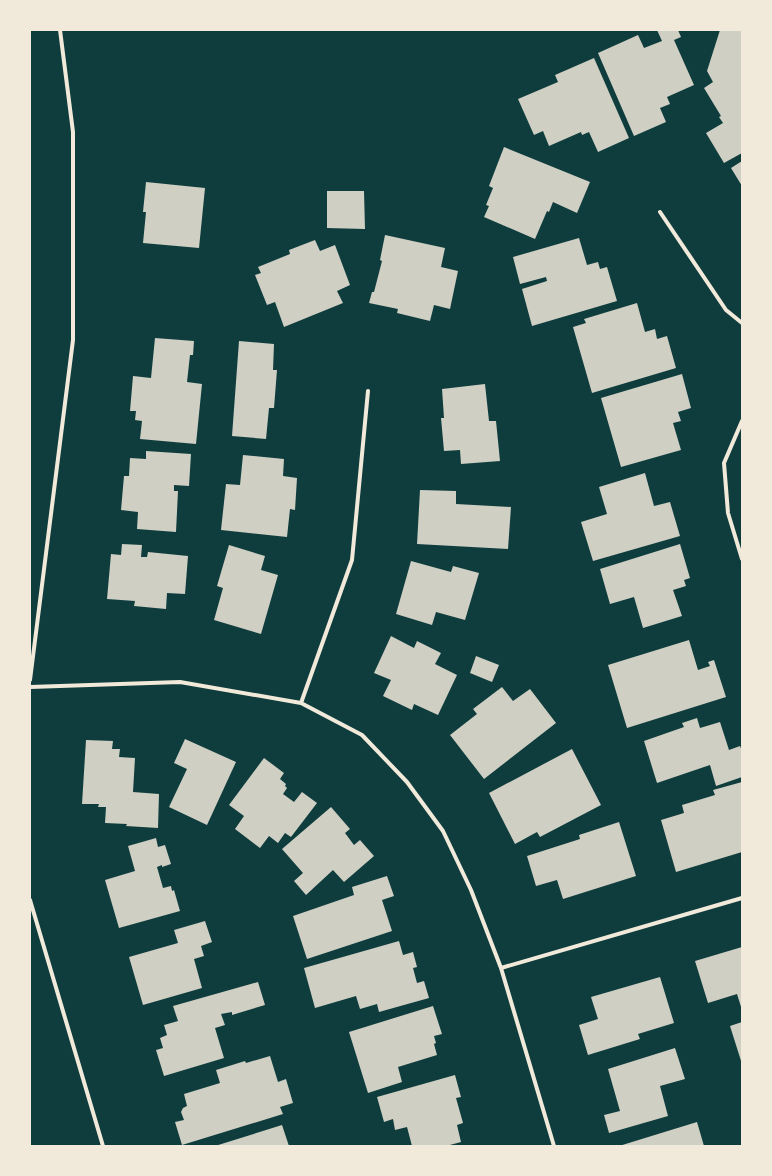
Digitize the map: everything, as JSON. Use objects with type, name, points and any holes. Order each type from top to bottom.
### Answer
[{"type":"street","points":[[30,680],[73,340],[73,132],[60,30]]},
{"type":"street","points":[[660,212],[726,310],[742,323]]},
{"type":"street","points":[[301,703],[352,560],[368,391]]},
{"type":"street","points":[[742,421],[724,463],[728,513],[742,559]]},
{"type":"street","points":[[30,687],[180,682],[301,703],[362,735],[407,782],[443,831],[471,890],[501,968],[554,1146]]},
{"type":"street","points":[[501,968],[742,898]]},
{"type":"street","points":[[30,900],[103,1146]]},
{"type":"building","points":[[657,30],[678,30],[681,37],[674,40],[694,85],[667,97],[670,104],[660,108],[666,122],[634,136],[598,53],[638,35],[644,48],[662,41]]},
{"type":"building","points":[[720,30],[742,30],[742,153],[724,163],[706,133],[723,123],[719,117],[721,116],[704,88],[713,82],[707,71]]},
{"type":"building","points":[[594,58],[629,138],[598,152],[589,132],[582,135],[581,132],[549,146],[543,131],[534,135],[518,99],[558,82],[555,75]]},
{"type":"building","points":[[504,147],[590,182],[577,213],[553,202],[549,212],[547,211],[535,239],[484,217],[489,206],[486,205],[493,188],[489,186]]},
{"type":"building","points":[[742,161],[742,186],[731,168]]},
{"type":"building","points":[[146,182],[205,188],[199,248],[143,243],[146,212],[143,212]]},
{"type":"building","points":[[327,191],[364,191],[365,229],[327,228]]},
{"type":"building","points":[[385,235],[445,248],[441,267],[458,271],[450,309],[434,305],[430,321],[397,313],[398,309],[369,303],[372,292],[374,292],[382,261],[380,260]]},
{"type":"building","points":[[579,238],[587,265],[598,262],[600,269],[607,267],[617,301],[532,326],[522,289],[547,281],[546,277],[520,284],[513,257]]},
{"type":"building","points":[[315,240],[320,251],[335,245],[350,285],[337,291],[343,303],[284,327],[275,302],[267,305],[255,275],[261,273],[258,267],[290,254],[289,250]]},
{"type":"building","points":[[637,303],[645,332],[655,329],[657,339],[667,336],[676,368],[592,393],[573,327],[586,323],[584,319]]},
{"type":"building","points":[[155,338],[194,341],[193,355],[190,355],[187,382],[202,384],[196,444],[140,439],[142,421],[135,420],[136,411],[130,411],[133,376],[151,378]]},
{"type":"building","points":[[239,341],[274,344],[273,370],[277,370],[274,408],[269,408],[266,439],[232,436]]},
{"type":"building","points":[[682,374],[691,408],[678,412],[681,421],[673,423],[681,450],[621,467],[601,398]]},
{"type":"building","points":[[485,384],[489,421],[496,421],[500,461],[461,464],[460,450],[444,451],[441,418],[444,418],[442,389]]},
{"type":"building","points":[[146,451],[191,454],[189,486],[174,485],[174,491],[178,491],[176,532],[137,529],[138,512],[121,510],[124,476],[129,476],[130,458],[146,459]]},
{"type":"building","points":[[243,455],[284,459],[283,476],[297,478],[295,510],[290,509],[287,537],[221,530],[226,484],[240,485]]},
{"type":"building","points":[[645,473],[654,506],[670,502],[680,536],[593,561],[581,522],[607,514],[599,487]]},
{"type":"building","points":[[420,490],[456,491],[456,504],[511,507],[508,549],[417,544]]},
{"type":"building","points":[[122,544],[142,545],[141,557],[147,557],[148,552],[188,556],[185,594],[167,593],[166,609],[134,606],[135,601],[107,599],[111,554],[121,555]]},
{"type":"building","points":[[680,544],[690,578],[684,580],[686,586],[673,590],[682,616],[643,628],[634,597],[610,604],[600,569]]},
{"type":"building","points":[[229,545],[265,556],[261,570],[278,575],[261,634],[214,620],[223,588],[217,586]]},
{"type":"building","points":[[411,561],[451,572],[453,566],[479,573],[465,620],[436,612],[432,625],[396,614]]},
{"type":"building","points":[[391,636],[414,648],[417,641],[441,653],[435,664],[457,675],[438,715],[414,704],[412,710],[383,696],[391,680],[374,673]]},
{"type":"building","points":[[689,640],[698,670],[710,666],[708,662],[714,660],[726,697],[627,728],[608,665]]},
{"type":"building","points":[[476,656],[499,665],[492,682],[470,673]]},
{"type":"building","points":[[502,687],[513,701],[530,689],[556,723],[484,779],[450,735],[477,714],[473,709]]},
{"type":"building","points":[[697,718],[700,728],[720,722],[729,750],[740,746],[742,751],[742,777],[716,786],[710,765],[657,783],[644,741],[684,727],[682,723]]},
{"type":"building","points":[[185,739],[236,762],[207,825],[169,807],[187,769],[174,763]]},
{"type":"building","points":[[86,740],[113,741],[112,749],[120,749],[119,757],[135,758],[133,792],[159,794],[158,828],[105,823],[106,807],[98,807],[99,804],[82,804]]},
{"type":"building","points":[[572,749],[601,805],[540,837],[537,832],[515,844],[489,793]]},
{"type":"building","points":[[264,758],[284,773],[280,779],[286,784],[285,786],[287,788],[283,794],[294,802],[302,792],[317,803],[291,837],[285,833],[278,843],[269,836],[260,848],[235,829],[244,816],[229,805]]},
{"type":"building","points":[[742,782],[742,852],[676,872],[661,820],[684,813],[682,805],[715,795],[713,790]]},
{"type":"building","points":[[331,807],[350,829],[345,833],[354,845],[360,840],[374,856],[344,882],[333,870],[306,895],[294,881],[303,873],[282,849]]},
{"type":"building","points":[[619,822],[636,876],[563,899],[557,880],[536,886],[527,856],[580,839],[579,835]]},
{"type":"building","points":[[156,838],[158,847],[165,845],[171,864],[157,867],[163,888],[171,886],[172,891],[174,890],[180,911],[119,928],[105,880],[135,871],[128,846]]},
{"type":"building","points":[[387,876],[394,896],[382,900],[392,931],[307,959],[293,916],[354,895],[352,887]]},
{"type":"building","points":[[205,921],[212,942],[201,946],[204,956],[194,959],[202,988],[143,1005],[129,957],[178,943],[174,930]]},
{"type":"building","points":[[399,941],[403,955],[413,952],[417,967],[413,968],[417,983],[424,981],[429,998],[379,1012],[377,1004],[360,1009],[356,996],[315,1008],[304,968]]},
{"type":"building","points":[[742,947],[742,1010],[737,994],[708,1003],[695,961]]},
{"type":"building","points":[[660,977],[674,1023],[638,1034],[640,1039],[588,1055],[579,1025],[598,1019],[591,997]]},
{"type":"building","points":[[258,982],[265,1005],[232,1015],[232,1012],[221,1014],[225,1025],[215,1028],[224,1058],[164,1076],[156,1050],[163,1048],[160,1038],[167,1035],[164,1025],[178,1021],[173,1006]]},
{"type":"building","points":[[433,1006],[442,1034],[434,1036],[436,1043],[434,1044],[437,1055],[398,1067],[402,1082],[368,1093],[349,1032]]},
{"type":"building","points":[[742,1022],[742,1064],[730,1026]]},
{"type":"building","points":[[675,1048],[685,1079],[660,1086],[668,1116],[609,1133],[604,1115],[620,1111],[608,1069]]},
{"type":"building","points":[[270,1056],[278,1082],[286,1079],[293,1103],[280,1107],[283,1114],[182,1145],[175,1122],[184,1120],[181,1112],[183,1108],[187,1106],[184,1094],[220,1083],[216,1070],[245,1061],[246,1063]]},
{"type":"building","points":[[455,1075],[461,1097],[456,1098],[463,1123],[457,1125],[461,1142],[446,1146],[412,1146],[407,1127],[395,1130],[393,1119],[384,1122],[377,1097]]},
{"type":"building","points":[[697,1122],[704,1146],[619,1146]]},
{"type":"building","points":[[282,1125],[289,1146],[215,1146]]}]
